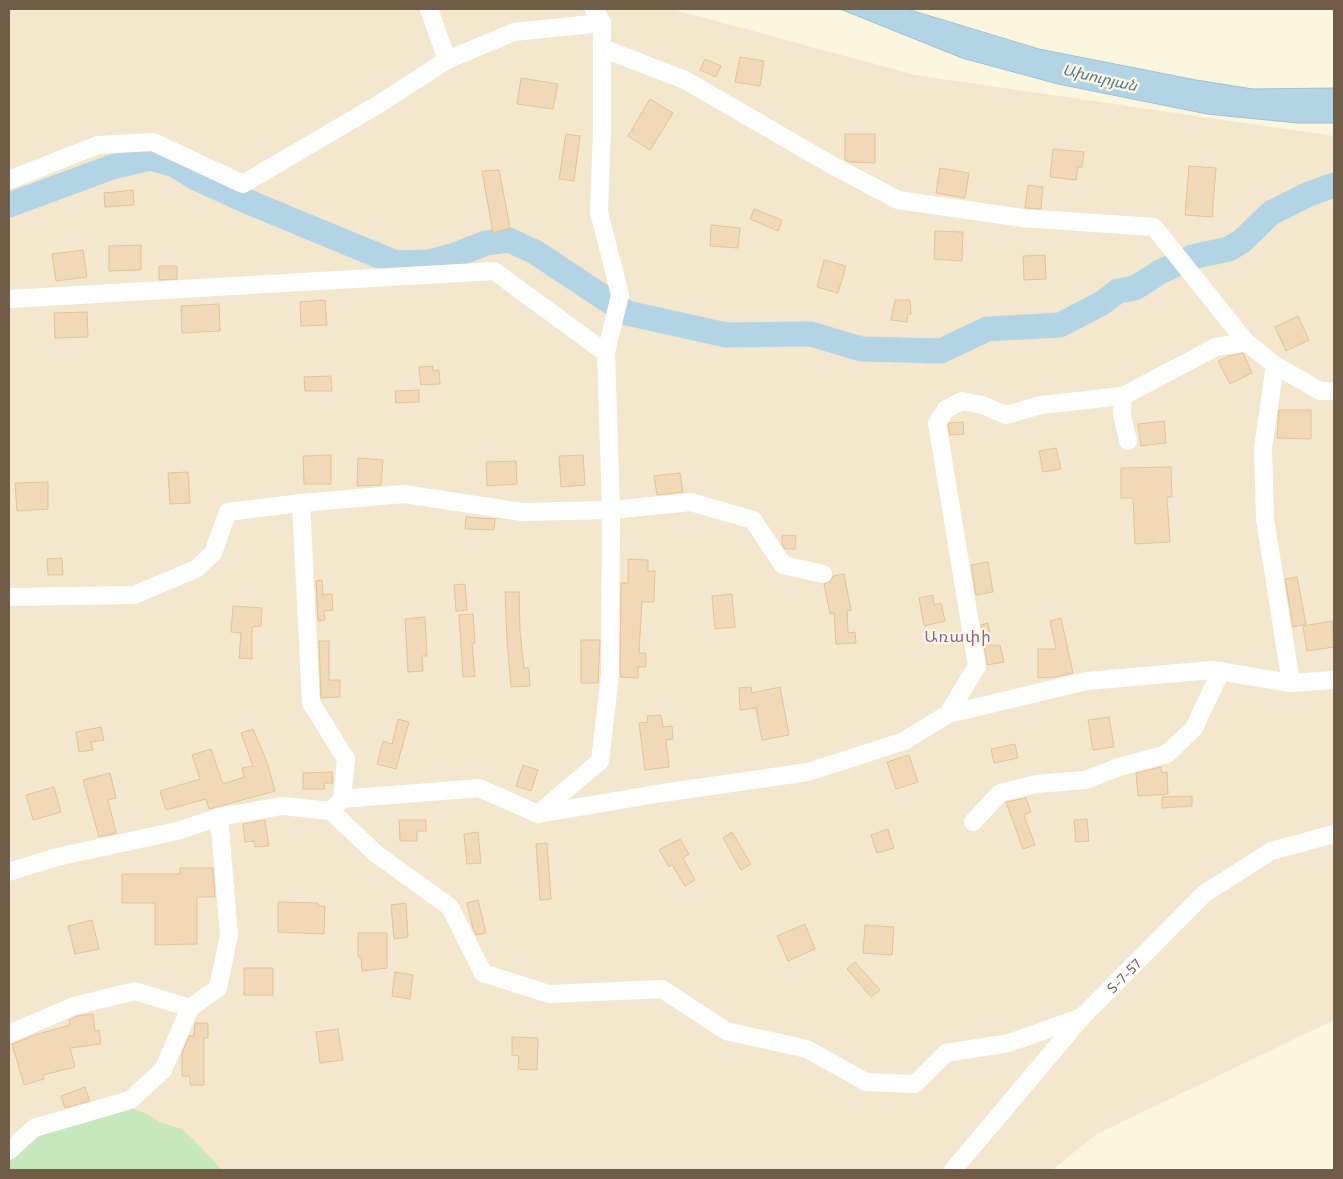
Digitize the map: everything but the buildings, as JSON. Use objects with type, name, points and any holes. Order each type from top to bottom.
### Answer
[{"type":"street","points":[[429,9],[447,60]]},
{"type":"street","points":[[9,180],[98,145],[153,142],[243,184],[379,104],[447,60],[514,32],[598,16],[602,48],[599,212],[620,295],[606,353],[611,510],[610,675],[600,761],[538,814]]},
{"type":"street","points":[[602,48],[685,80],[830,164],[898,200],[1022,218],[1154,227],[1246,342],[1274,365],[1320,391],[1334,391]]},
{"type":"street","points":[[9,299],[494,271],[606,353]]},
{"type":"street","points":[[948,714],[977,666],[937,424],[946,409],[962,402],[982,405],[1006,415],[1041,405],[1123,396],[1216,347],[1246,342]]},
{"type":"street","points":[[1274,365],[1263,448],[1265,519],[1291,683]]},
{"type":"street","points":[[1123,396],[1122,416],[1128,441]]},
{"type":"street","points":[[9,597],[134,595],[196,569],[213,554],[228,512],[301,503],[404,494],[522,512],[611,510],[691,502],[753,520],[783,565],[823,574]]},
{"type":"street","points":[[301,503],[311,702],[346,759],[337,805],[375,853],[450,907],[483,973],[549,994],[662,990],[726,1031],[807,1049],[866,1082],[915,1084],[946,1053],[1009,1043],[1082,1017]]},
{"type":"street","points":[[9,872],[57,857],[177,830],[219,816],[282,806],[337,805],[479,788],[538,814],[662,793],[808,772],[904,741],[948,714],[1087,682],[1212,670],[1291,683],[1334,680]]},
{"type":"street","points":[[973,822],[1000,793],[1036,784],[1085,780],[1119,767],[1167,754],[1194,728],[1221,671]]},
{"type":"street","points":[[9,1151],[34,1128],[130,1100],[162,1070],[190,1008],[218,988],[229,934],[219,816]]},
{"type":"street","name":"Տ-7-57","points":[[953,1170],[1082,1017],[1204,894],[1271,851],[1334,834]]},
{"type":"street","points":[[9,1034],[74,1006],[135,991],[190,1008]]},
{"type":"shaded area","name":"Առափի","points":[[9,9],[672,9],[915,75],[1334,136],[1334,1020],[1097,1134],[1052,1170],[9,1170]]},
{"type":"green space","points":[[128,1107],[147,1114],[160,1122],[181,1129],[222,1170],[9,1170],[9,1156],[50,1129]]},
{"type":"water","name":"Ախուրյան","points":[[840,9],[907,9],[1039,49],[1196,80],[1253,89],[1334,88],[1334,123],[1297,123],[1207,114],[1058,84],[962,58]]},
{"type":"waterway","points":[[9,205],[112,167],[150,158],[175,165],[196,178],[251,203],[396,263],[429,262],[455,255],[486,243],[509,240],[535,252],[627,313],[726,335],[811,334],[861,349],[941,351],[987,329],[1060,325],[1102,303],[1118,291],[1135,288],[1160,272],[1192,257],[1229,249],[1242,241],[1271,213],[1309,194],[1334,185]]},
{"type":"district","name":"Առափի","points":[[958,635]]}]
